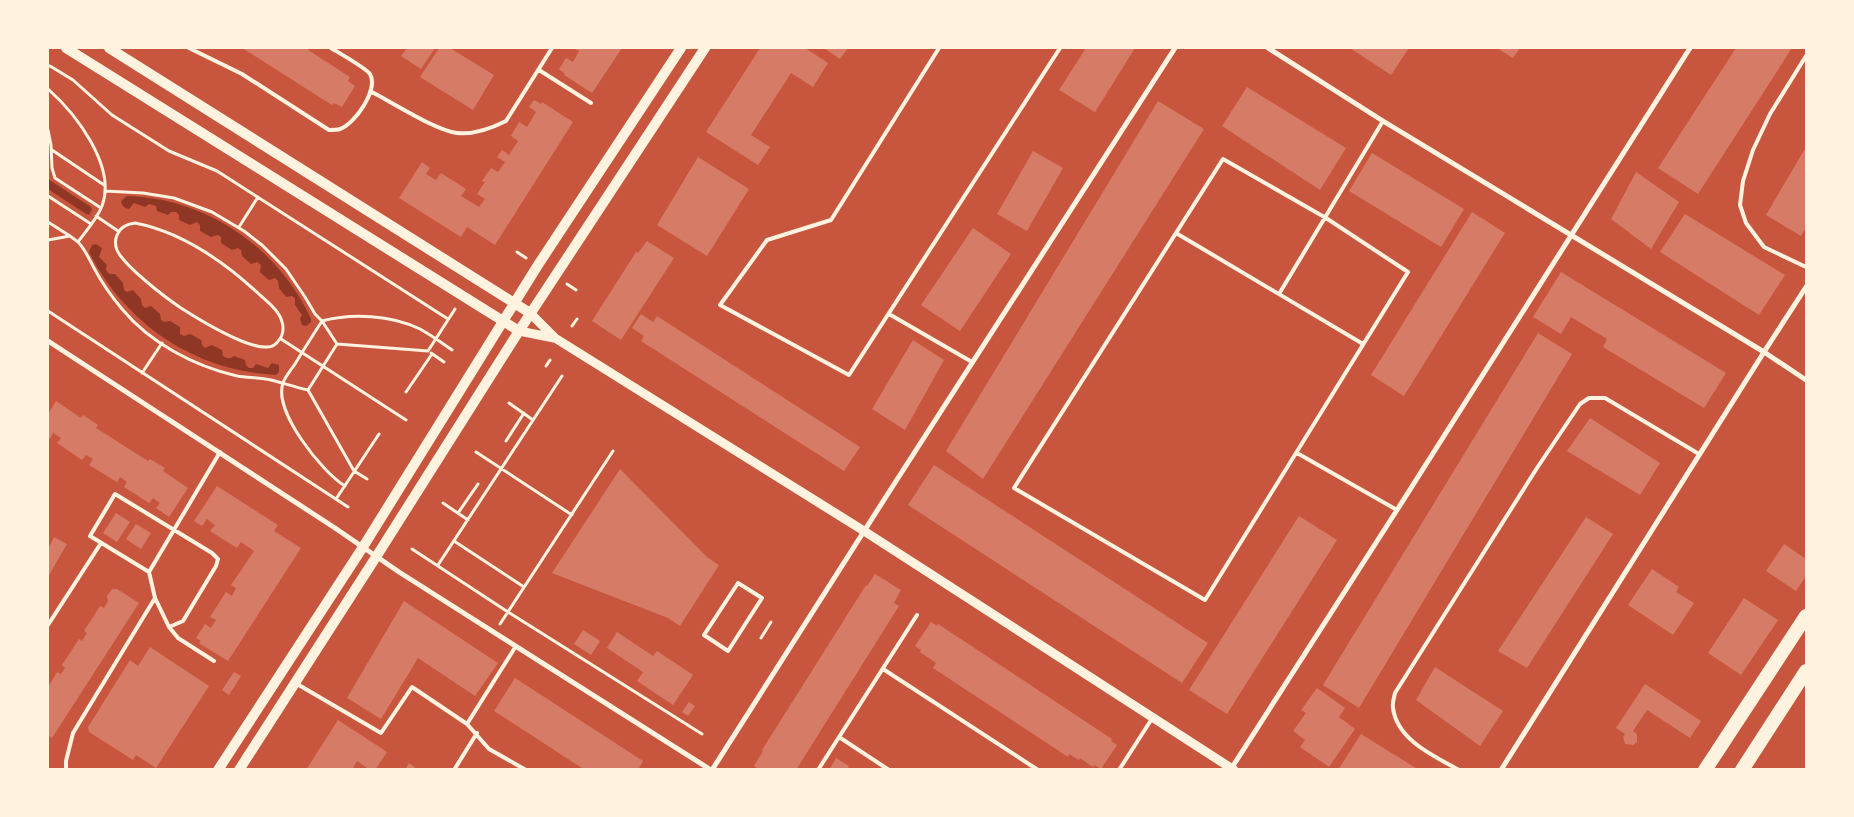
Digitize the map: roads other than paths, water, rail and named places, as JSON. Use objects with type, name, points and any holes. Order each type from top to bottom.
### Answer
[{"type":"highway","points":[[1705,770],[1806,616]]},
{"type":"highway","points":[[1742,770],[1806,671]]},
{"type":"main road","points":[[66,48],[518,331]]},
{"type":"main road","points":[[109,48],[530,313]]},
{"type":"main road","points":[[218,770],[363,547],[515,303],[681,48]]},
{"type":"main road","points":[[239,770],[518,331],[705,48]]},
{"type":"street","points":[[48,341],[220,452],[376,557],[712,770],[1175,48]]},
{"type":"street","points":[[1268,48],[1383,121],[1764,352],[1806,380]]},
{"type":"street","points":[[530,313],[554,338],[864,531],[1232,769],[1690,48]]},
{"type":"street","points":[[1501,770],[1806,287]]},
{"type":"street","points":[[518,331],[554,338]]},
{"type":"lane","points":[[189,48],[242,74],[328,130],[341,129],[352,121],[372,92],[373,82],[370,73],[331,48]]},
{"type":"lane","points":[[372,92],[440,127],[457,133],[473,133],[494,127],[506,121],[552,48]]},
{"type":"lane","points":[[938,48],[831,220],[767,240],[720,305],[849,375],[1060,48]]},
{"type":"lane","points":[[1806,56],[1770,114],[1753,150],[1743,181],[1740,205],[1746,223],[1764,247],[1806,267]]},
{"type":"lane","points":[[1801,65],[1806,69]]},
{"type":"lane","points":[[539,70],[591,103]]},
{"type":"lane","points":[[1279,294],[1383,121]]},
{"type":"lane","points":[[1223,159],[1326,218],[1408,272],[1204,600],[1014,488],[1223,159]]},
{"type":"lane","points":[[1176,233],[1362,344]]},
{"type":"lane","points":[[889,314],[972,362]]},
{"type":"lane","points":[[1459,770],[1419,747],[1403,731],[1395,717],[1393,707],[1395,693],[1537,468],[1580,404],[1589,398],[1604,398],[1699,454]]},
{"type":"lane","points":[[214,661],[178,638],[169,627],[155,598],[149,572],[220,452]]},
{"type":"lane","points":[[1297,453],[1397,510]]},
{"type":"lane","points":[[149,572],[90,536],[115,494],[212,553],[218,559],[216,566],[183,621],[169,627]]},
{"type":"lane","points":[[48,625],[101,543]]},
{"type":"lane","points":[[738,582],[762,598],[728,651],[704,635],[738,582]]},
{"type":"lane","points":[[66,770],[72,733],[155,598]]},
{"type":"lane","points":[[818,770],[917,615]]},
{"type":"lane","points":[[467,724],[516,646]]},
{"type":"lane","points":[[883,669],[1038,770]]},
{"type":"lane","points":[[295,683],[381,733],[412,687],[467,724],[477,733],[489,749],[526,770]]},
{"type":"lane","points":[[1119,770],[1153,717]]},
{"type":"lane","points":[[454,770],[477,733]]},
{"type":"lane","points":[[839,737],[889,770]]}]
